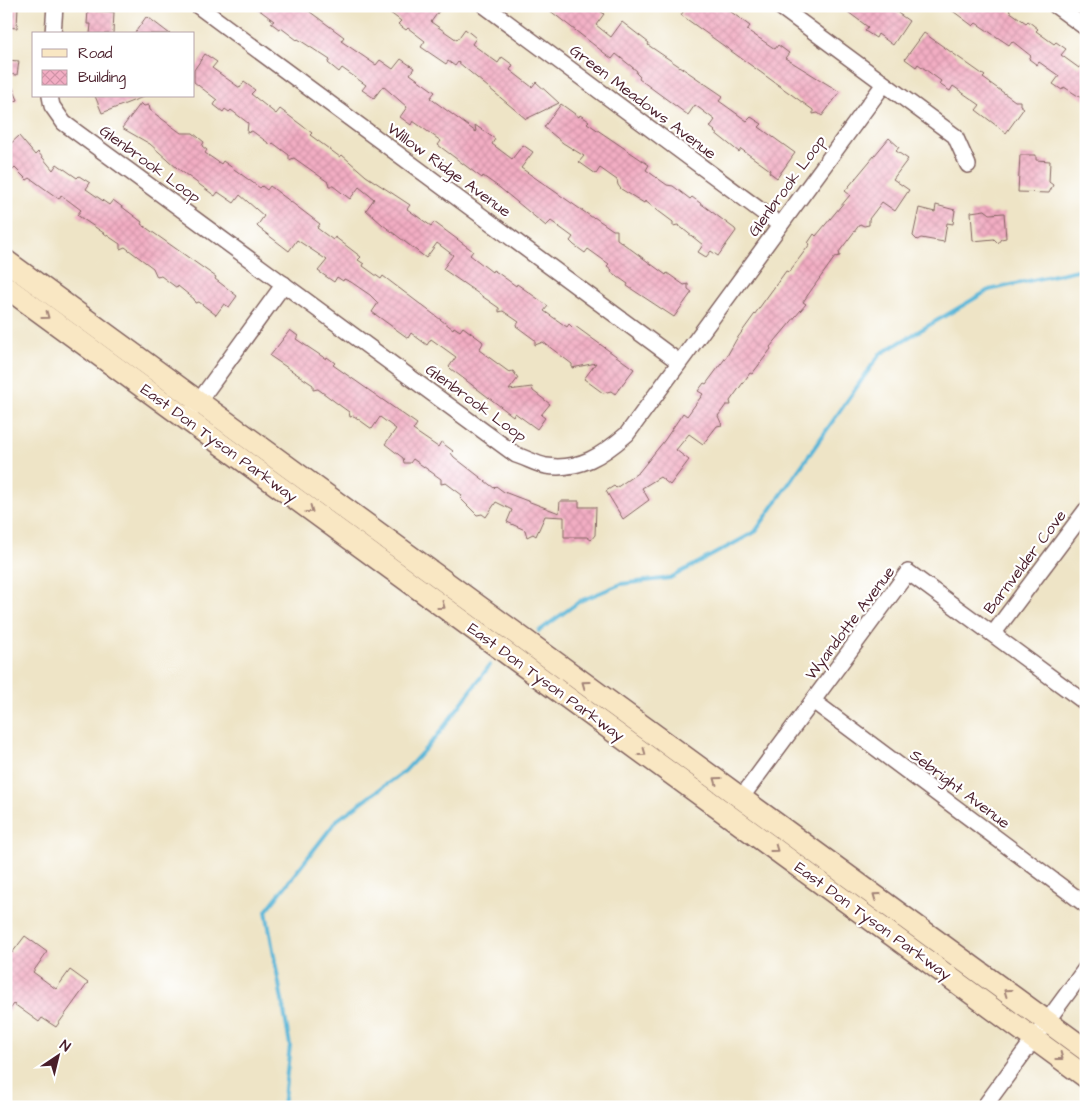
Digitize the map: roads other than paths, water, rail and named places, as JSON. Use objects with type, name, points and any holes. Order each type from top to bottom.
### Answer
[{"type":"main road","name":"East Don Tyson Parkway","points":[[6,261],[1086,1050]]},
{"type":"main road","name":"East Don Tyson Parkway","points":[[6,287],[1086,1077]]},
{"type":"street","points":[[53,32],[55,6]]},
{"type":"street","name":"Willow Ridge Avenue","points":[[198,6],[680,362]]},
{"type":"street","name":"Green Meadows Avenue","points":[[485,6],[780,225]]},
{"type":"street","points":[[779,6],[955,136],[968,165]]},
{"type":"street","points":[[1056,6],[1086,28]]},
{"type":"street","name":"Glenbrook Loop","points":[[50,98],[52,106],[64,123],[516,455],[546,466],[576,465],[605,454],[627,434],[884,84]]},
{"type":"street","points":[[186,419],[284,284]]},
{"type":"street","name":"Barnvelder Cove","points":[[993,634],[1086,510]]},
{"type":"street","name":"Wyandotte Avenue","points":[[741,798],[908,572],[1086,703]]},
{"type":"street","name":"Sebright Avenue","points":[[813,701],[1086,906]]},
{"type":"street","points":[[984,1107],[1086,968]]},
{"type":"waterway","points":[[539,631],[580,601],[621,584],[670,578],[755,532],[880,354],[989,290],[1086,268]]},
{"type":"waterway","points":[[283,1107],[290,1045],[266,911],[337,820],[405,771],[437,736],[490,665]]}]
